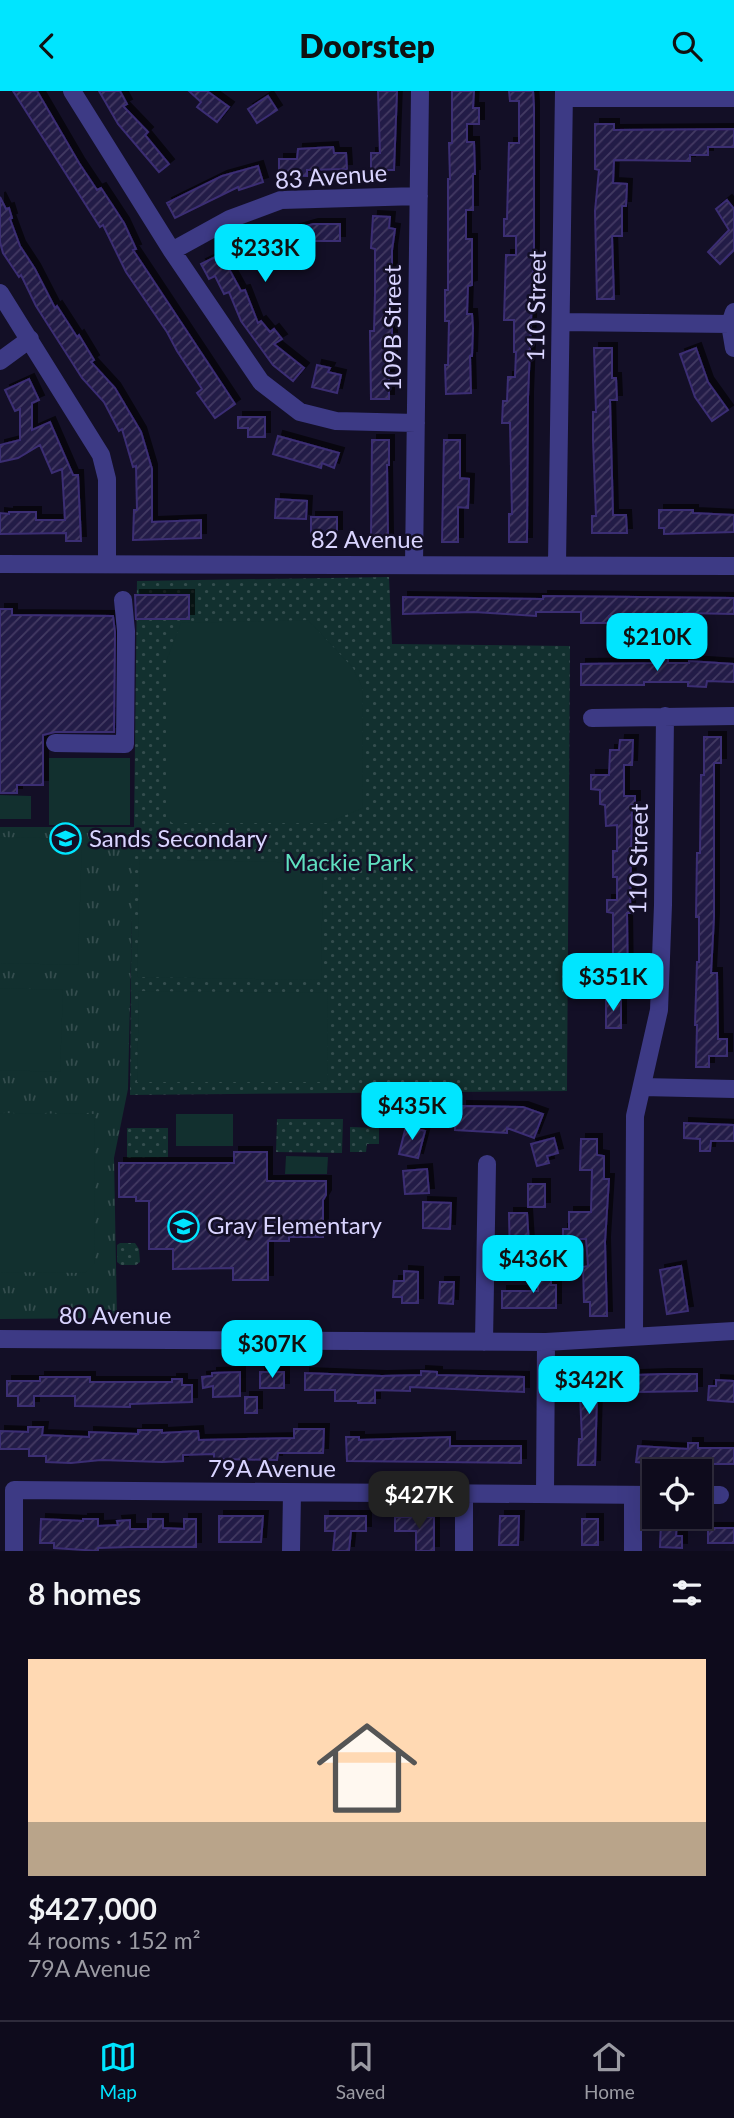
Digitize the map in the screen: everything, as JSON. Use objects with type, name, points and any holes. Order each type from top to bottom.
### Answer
[{"type":"street","points":[[72,91],[173,251],[261,382],[300,412],[336,421],[416,423]]},
{"type":"street","name":"109B Street","points":[[414,565],[420,91]]},
{"type":"street","points":[[564,94],[734,98]]},
{"type":"street","name":"110 Street","points":[[557,564],[564,94]]},
{"type":"street","name":"83 Avenue","points":[[173,251],[230,219],[282,200],[419,196]]},
{"type":"street","points":[[0,293],[101,455],[107,479],[107,564]]},
{"type":"street","points":[[561,322],[732,318],[734,348]]},
{"type":"street","points":[[0,361],[30,339]]},
{"type":"street","name":"82 Avenue","points":[[0,564],[734,566]]},
{"type":"street","points":[[55,743],[125,744],[126,631],[123,600]]},
{"type":"street","name":"110 Street","points":[[634,1336],[635,1117],[659,1010],[665,716]]},
{"type":"street","points":[[592,718],[734,716]]},
{"type":"street","points":[[642,1087],[734,1089]]},
{"type":"street","points":[[484,1342],[486,1164]]},
{"type":"street","name":"80 Avenue","points":[[0,1339],[546,1342],[734,1331]]},
{"type":"street","points":[[545,1494],[546,1342]]},
{"type":"street","name":"79A Avenue","points":[[14,1551],[15,1490],[642,1495]]},
{"type":"street","points":[[291,1551],[292,1493]]},
{"type":"street","points":[[464,1494],[464,1551]]},
{"type":"street","points":[[633,1551],[634,1495]]},
{"type":"street","points":[[712,1495],[720,1495]]},
{"type":"green space","name":"Mackie Park","points":[[389,577],[392,644],[570,646],[567,1091],[130,1095],[137,581]]},
{"type":"green space","points":[[308,620],[353,668],[362,687],[363,808],[327,823],[172,823],[166,816],[166,662],[181,623]]},
{"type":"green space","points":[[49,758],[130,758],[130,825],[49,825]]},
{"type":"green space","points":[[0,795],[31,796],[31,819],[0,819]]},
{"type":"green space","points":[[0,827],[134,827],[128,1089],[114,1158],[117,1318],[0,1319]]},
{"type":"green space","points":[[0,837],[82,839],[78,965],[0,963]]},
{"type":"green space","points":[[140,859],[323,863],[321,980],[137,977]]},
{"type":"green space","points":[[0,988],[63,990],[60,1072],[0,1070]]},
{"type":"green space","points":[[139,991],[328,993],[327,1082],[137,1082]]},
{"type":"green space","points":[[0,1113],[95,1114],[94,1264],[85,1273],[0,1272]]},
{"type":"green space","points":[[176,1114],[233,1114],[233,1146],[176,1146]]},
{"type":"green space","points":[[277,1119],[343,1119],[342,1153],[276,1152]]},
{"type":"green space","points":[[350,1127],[379,1128],[379,1144],[367,1144],[366,1152],[350,1152]]},
{"type":"green space","points":[[127,1128],[168,1128],[168,1157],[127,1158]]},
{"type":"green space","points":[[286,1156],[328,1157],[327,1174],[285,1174]]},
{"type":"green space","points":[[135,1243],[139,1249],[140,1262],[136,1265],[121,1265],[117,1262],[117,1245]]},
{"type":"building","points":[[13,91],[37,91],[79,163],[97,190],[101,188],[124,223],[136,249],[133,250],[235,404],[215,418],[197,393],[202,389],[126,272],[103,225],[100,227]]},
{"type":"building","points":[[99,91],[120,91],[127,104],[123,106],[148,132],[145,135],[169,164],[159,172],[118,124]]},
{"type":"building","points":[[189,91],[207,91],[229,107],[217,122],[197,107],[201,102]]},
{"type":"building","points":[[378,91],[397,91],[394,170],[371,170],[371,153],[380,153]]},
{"type":"building","points":[[452,91],[474,91],[473,108],[479,108],[479,124],[467,124],[467,142],[474,142],[475,174],[473,210],[466,210],[466,239],[472,239],[472,285],[468,286],[467,314],[472,314],[473,328],[470,356],[471,393],[446,394],[445,365],[448,365],[449,321],[445,321],[445,290],[448,290],[448,179],[449,143],[452,143]]},
{"type":"building","points":[[509,91],[533,91],[534,107],[534,248],[528,397],[527,542],[509,542],[509,514],[512,514],[510,423],[502,423],[503,401],[507,401],[508,377],[515,377],[516,352],[514,320],[504,320],[506,255],[516,255],[516,236],[504,236],[509,143],[519,143],[519,101],[510,101]]},
{"type":"building","points":[[268,96],[277,110],[257,123],[248,109]]},
{"type":"building","points":[[595,124],[614,124],[614,130],[734,129],[734,147],[708,147],[708,155],[690,155],[690,161],[614,160],[613,183],[627,184],[626,206],[622,206],[622,236],[612,236],[614,299],[597,299],[595,211],[599,170],[595,169]]},
{"type":"building","points":[[333,147],[334,153],[346,153],[347,169],[307,170],[307,176],[279,175],[279,159],[297,159],[298,149]]},
{"type":"building","points":[[258,166],[263,182],[239,190],[238,187],[175,218],[167,203],[222,176]]},
{"type":"building","points":[[0,197],[6,209],[9,208],[20,246],[55,308],[57,306],[77,337],[79,335],[94,360],[91,362],[115,388],[141,432],[152,469],[152,522],[201,520],[201,538],[133,540],[134,510],[137,510],[136,466],[133,467],[122,429],[119,431],[104,402],[82,378],[36,306],[21,275],[19,277],[3,253],[0,242]]},
{"type":"building","points":[[727,200],[734,209],[734,250],[720,264],[708,252],[729,230],[716,209]]},
{"type":"building","points":[[373,216],[390,217],[389,228],[395,229],[392,250],[392,364],[389,364],[389,399],[371,399],[370,331],[374,331],[375,294],[375,249],[371,248]]},
{"type":"building","points":[[313,224],[340,224],[340,241],[302,241],[303,245],[229,269],[241,291],[245,290],[258,323],[261,321],[270,332],[274,329],[282,339],[274,344],[304,368],[293,381],[273,365],[241,321],[229,292],[224,294],[215,276],[209,279],[201,264],[240,245]]},
{"type":"building","points":[[594,348],[612,348],[612,378],[616,378],[617,400],[610,400],[613,515],[626,515],[627,533],[592,533],[592,516],[596,516]]},
{"type":"building","points":[[696,348],[708,382],[728,410],[712,421],[695,397],[680,354]]},
{"type":"building","points":[[317,365],[330,368],[328,372],[341,375],[337,393],[312,387]]},
{"type":"building","points":[[29,379],[39,400],[32,403],[32,430],[50,422],[73,475],[78,475],[81,541],[66,541],[66,533],[0,534],[0,513],[36,512],[36,520],[65,520],[62,469],[52,473],[40,445],[18,458],[0,462],[0,445],[20,440],[20,409],[15,411],[5,390]]},
{"type":"building","points":[[238,417],[265,417],[265,437],[248,437],[248,428],[238,428]]},
{"type":"building","points":[[278,436],[339,453],[334,468],[322,463],[321,468],[273,454]]},
{"type":"building","points":[[372,440],[389,440],[388,538],[371,538]]},
{"type":"building","points":[[444,440],[460,440],[460,478],[469,479],[468,508],[458,507],[458,542],[442,542]]},
{"type":"building","points":[[276,499],[307,501],[306,519],[275,518]]},
{"type":"building","points":[[659,510],[693,510],[693,513],[734,515],[734,532],[664,534],[664,528],[659,528]]},
{"type":"building","points":[[311,517],[337,517],[337,534],[311,534]]},
{"type":"building","points":[[135,595],[189,595],[189,619],[136,619]]},
{"type":"building","points":[[543,596],[734,598],[734,614],[609,616],[609,623],[581,623],[581,612],[536,612],[536,616],[474,612],[403,614],[403,597],[543,599]]},
{"type":"building","points":[[0,609],[12,609],[12,615],[113,616],[115,632],[114,732],[55,732],[43,735],[43,785],[17,785],[17,793],[0,793]]},
{"type":"building","points":[[657,657],[668,657],[668,663],[689,661],[734,664],[734,682],[707,681],[706,687],[688,686],[688,682],[581,685],[581,664],[657,663]]},
{"type":"building","points":[[704,737],[721,737],[721,763],[714,763],[714,917],[711,973],[717,973],[718,1039],[727,1039],[727,1056],[709,1056],[709,1067],[696,1067],[695,1025],[699,962],[699,917],[696,917],[697,853],[700,853]]},
{"type":"building","points":[[620,740],[633,740],[632,765],[624,765],[624,796],[635,796],[635,805],[632,805],[630,913],[627,913],[628,991],[613,990],[613,913],[607,912],[607,900],[617,900],[617,877],[613,877],[613,851],[617,851],[617,825],[606,826],[605,805],[600,804],[600,790],[591,789],[591,775],[609,775],[610,750],[619,750]]},
{"type":"building","points":[[606,998],[621,998],[621,1028],[606,1028]]},
{"type":"building","points":[[426,1095],[442,1111],[428,1126],[411,1111]]},
{"type":"building","points":[[462,1106],[523,1107],[543,1114],[534,1138],[507,1128],[507,1133],[455,1130],[455,1114],[462,1114]]},
{"type":"building","points":[[684,1123],[734,1125],[734,1141],[711,1141],[710,1151],[700,1151],[700,1139],[684,1138]]},
{"type":"building","points":[[406,1126],[425,1131],[418,1158],[399,1154]]},
{"type":"building","points":[[554,1138],[558,1153],[547,1156],[549,1163],[537,1166],[531,1144]]},
{"type":"building","points":[[581,1139],[597,1139],[597,1155],[604,1156],[604,1179],[609,1179],[605,1242],[607,1316],[590,1316],[590,1302],[584,1302],[583,1267],[588,1266],[586,1239],[563,1239],[563,1229],[569,1229],[569,1212],[591,1212],[592,1170],[580,1170]]},
{"type":"building","name":"Gray Elementary","points":[[234,1152],[267,1152],[267,1181],[326,1181],[323,1237],[289,1237],[289,1241],[268,1241],[268,1280],[233,1280],[233,1268],[173,1269],[173,1249],[149,1249],[149,1201],[136,1201],[136,1197],[119,1197],[119,1163],[234,1163]]},
{"type":"building","points":[[427,1169],[429,1193],[405,1194],[403,1171]]},
{"type":"building","points":[[528,1184],[545,1184],[545,1207],[528,1207]]},
{"type":"building","points":[[423,1202],[451,1203],[450,1229],[423,1228]]},
{"type":"building","points":[[509,1213],[527,1213],[530,1261],[510,1261]]},
{"type":"building","points":[[681,1266],[688,1311],[667,1314],[660,1270]]},
{"type":"building","points":[[538,1269],[551,1269],[551,1285],[556,1285],[556,1308],[502,1308],[502,1291],[538,1291]]},
{"type":"building","points":[[404,1271],[418,1272],[418,1303],[402,1303],[402,1297],[393,1297],[394,1281],[404,1281]]},
{"type":"building","points":[[440,1282],[454,1282],[453,1304],[439,1303]]},
{"type":"building","points":[[421,1371],[437,1372],[437,1375],[524,1377],[524,1392],[410,1387],[410,1391],[375,1390],[375,1403],[358,1403],[335,1401],[335,1390],[305,1390],[305,1373],[382,1376],[421,1375]]},
{"type":"building","points":[[240,1372],[240,1396],[213,1397],[213,1386],[203,1388],[202,1377],[212,1376],[212,1373]]},
{"type":"building","points":[[260,1372],[284,1372],[284,1388],[260,1388]]},
{"type":"building","points":[[579,1372],[600,1372],[595,1465],[578,1465],[579,1439],[582,1439]]},
{"type":"building","points":[[697,1374],[697,1391],[637,1392],[636,1375]]},
{"type":"building","points":[[40,1377],[90,1377],[90,1382],[172,1382],[172,1379],[182,1379],[182,1385],[192,1385],[192,1402],[130,1404],[130,1407],[75,1406],[75,1396],[34,1396],[34,1406],[18,1406],[18,1396],[7,1396],[7,1381],[40,1381]]},
{"type":"building","points":[[716,1380],[734,1381],[734,1402],[708,1400],[709,1386],[716,1386]]},
{"type":"building","points":[[245,1397],[257,1397],[257,1413],[245,1413]]},
{"type":"building","points":[[28,1427],[43,1427],[42,1435],[89,1437],[89,1432],[138,1434],[138,1430],[162,1430],[162,1433],[198,1431],[199,1440],[294,1438],[294,1429],[324,1429],[323,1453],[278,1453],[277,1460],[214,1459],[214,1454],[183,1455],[183,1461],[101,1460],[71,1463],[46,1462],[46,1456],[29,1456],[29,1449],[0,1449],[0,1431],[28,1432]]},
{"type":"building","points":[[346,1437],[359,1437],[359,1440],[450,1437],[450,1446],[521,1446],[521,1463],[347,1461]]},
{"type":"building","points":[[688,1443],[698,1443],[698,1448],[734,1448],[734,1464],[712,1464],[712,1459],[642,1459],[642,1463],[636,1462],[638,1446],[688,1449]]},
{"type":"building","points":[[219,1516],[263,1516],[261,1542],[219,1542]]},
{"type":"building","points":[[325,1516],[366,1516],[366,1531],[351,1531],[349,1551],[333,1551],[335,1531],[325,1531]]},
{"type":"building","points":[[500,1516],[519,1516],[518,1545],[499,1545]]},
{"type":"building","points":[[395,1517],[434,1517],[434,1551],[416,1551],[416,1531],[395,1531]]},
{"type":"building","points":[[41,1519],[98,1519],[98,1526],[118,1525],[117,1521],[130,1520],[130,1529],[148,1529],[148,1519],[163,1519],[163,1528],[184,1529],[184,1519],[196,1519],[196,1547],[98,1548],[98,1551],[54,1548],[54,1543],[40,1543]]},
{"type":"building","points":[[582,1519],[598,1519],[598,1545],[582,1545]]},
{"type":"building","points":[[734,1528],[734,1543],[708,1543],[708,1529]]},
{"type":"building","points":[[661,1529],[676,1529],[676,1536],[682,1536],[682,1548],[660,1547]]},
{"type":"place","name":"Sands Secondary","points":[[66,839]]},
{"type":"place","name":"Gray Elementary","points":[[184,1226]]}]
